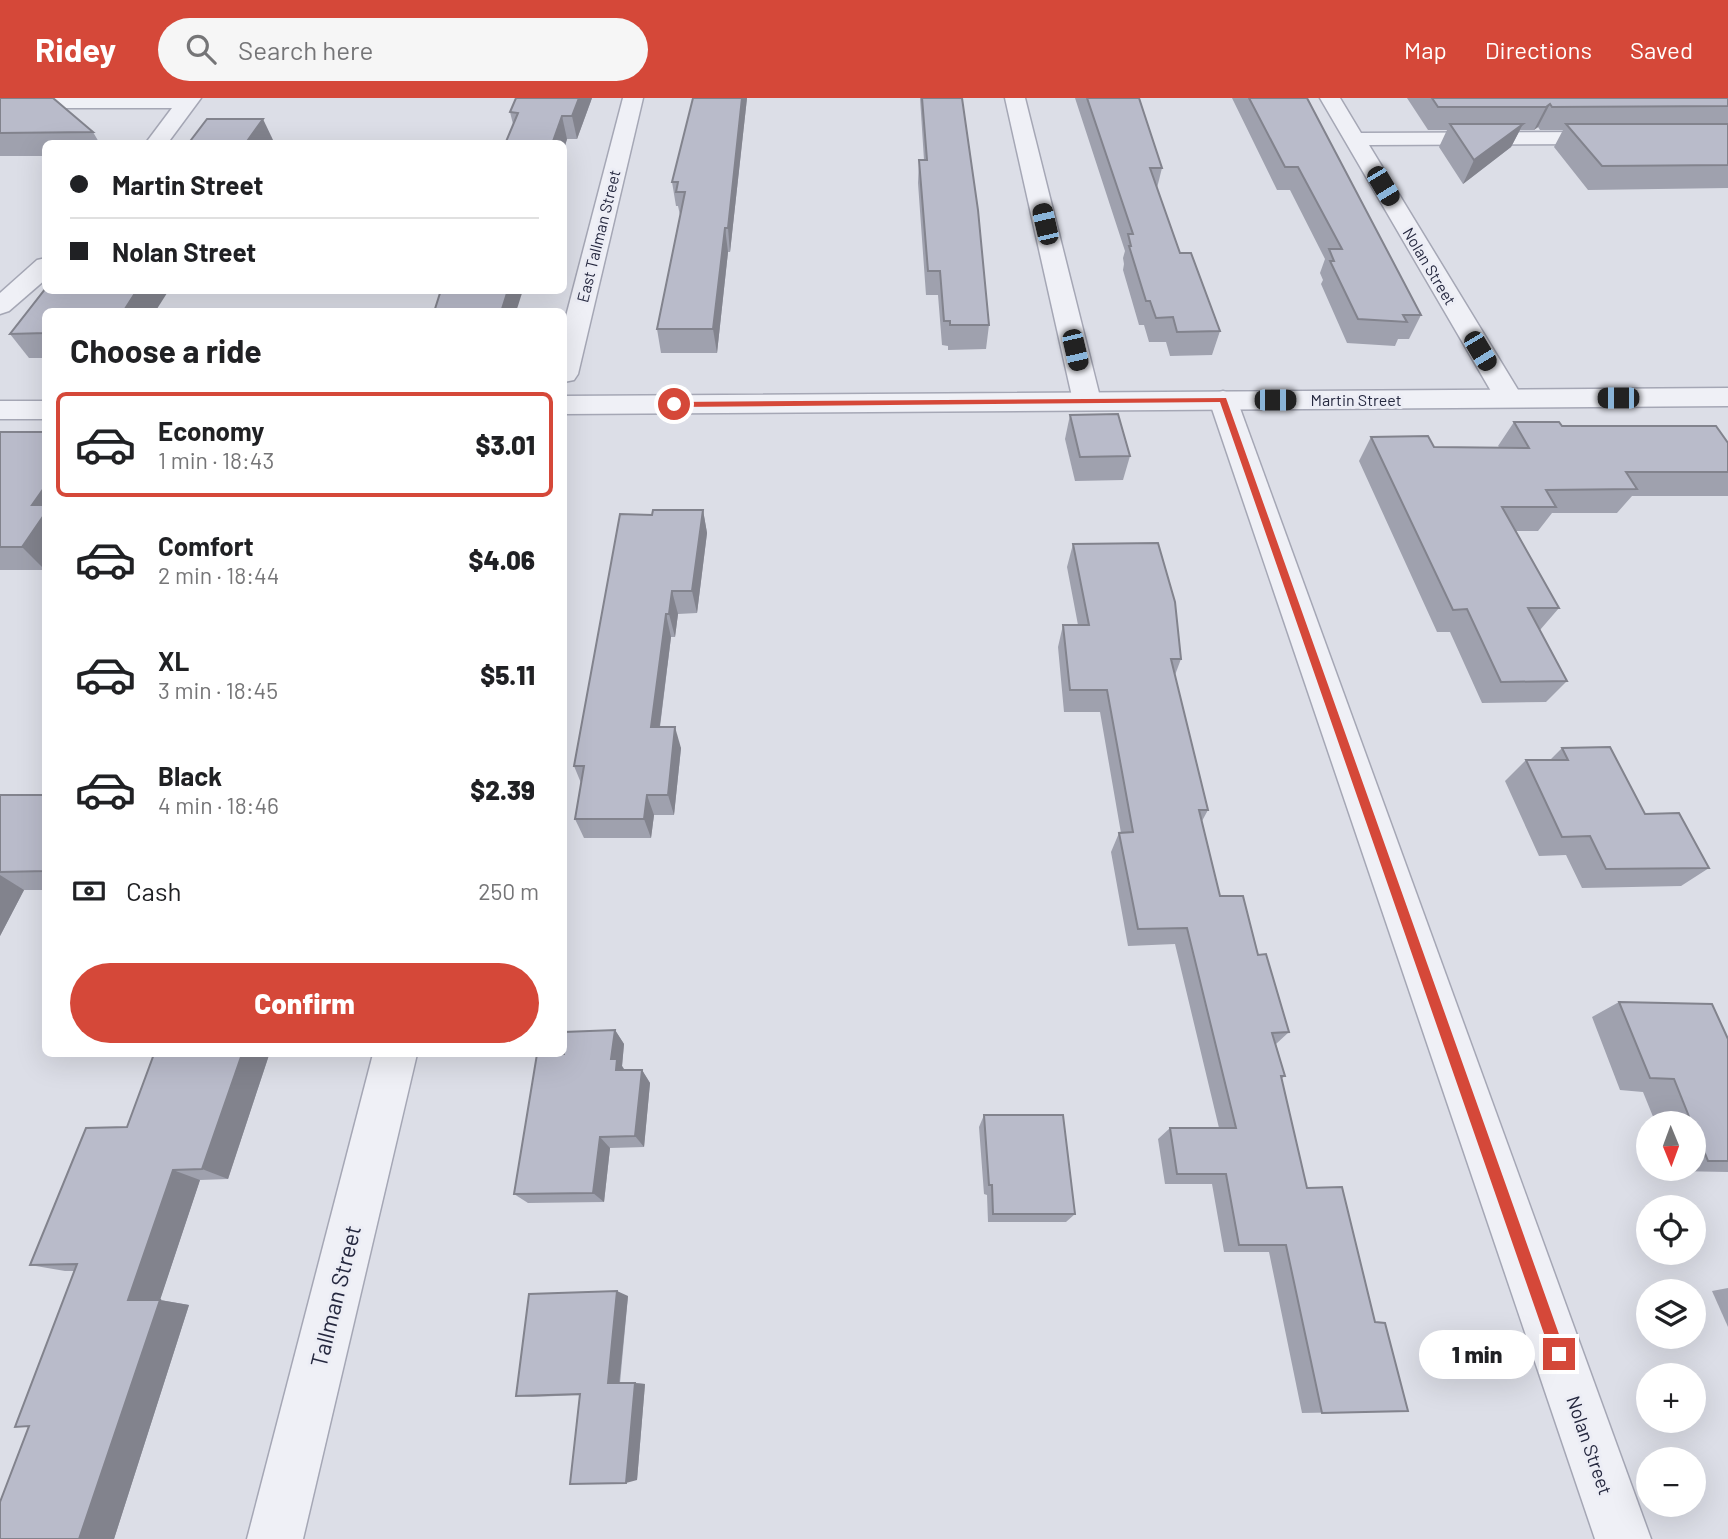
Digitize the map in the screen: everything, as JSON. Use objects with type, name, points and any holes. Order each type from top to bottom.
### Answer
[{"type":"street","name":"East Tallman Street","points":[[567,362],[633,98]]},
{"type":"street","points":[[1016,98],[1087,401]]},
{"type":"street","name":"Nolan Street","points":[[1330,98],[1508,398]]},
{"type":"street","points":[[0,102],[189,100]]},
{"type":"street","points":[[158,140],[189,100]]},
{"type":"street","points":[[1355,139],[1631,138]]},
{"type":"street","points":[[0,306],[42,269]]},
{"type":"street","name":"Martin Street","points":[[567,405],[1728,397]]},
{"type":"street","name":"Nolan Street","points":[[1223,400],[1623,1539]]},
{"type":"street","points":[[0,410],[42,410]]},
{"type":"street","name":"Tallman Street","points":[[275,1539],[394,1057]]},
{"type":"building","points":[[0,98],[53,98],[93,132],[0,133]]},
{"type":"building","points":[[516,98],[579,98],[572,116],[562,116],[553,140],[507,140],[518,113],[510,112]]},
{"type":"building","points":[[693,98],[742,98],[728,228],[725,228],[713,329],[657,329],[685,192],[676,192],[678,182],[672,182]]},
{"type":"building","points":[[922,98],[962,98],[978,210],[989,325],[950,325],[950,321],[944,321],[940,271],[928,271],[919,160],[927,160]]},
{"type":"building","points":[[1087,98],[1139,98],[1162,168],[1150,168],[1180,253],[1191,253],[1220,331],[1177,332],[1173,317],[1156,318],[1150,301],[1146,301],[1129,246],[1128,234],[1133,234]]},
{"type":"building","points":[[1249,98],[1307,98],[1421,315],[1403,315],[1407,322],[1358,319],[1330,261],[1334,261],[1329,249],[1342,249],[1298,167],[1285,167]]},
{"type":"building","points":[[1432,98],[1728,98],[1728,106],[1552,107],[1550,104],[1546,107],[1438,107]]},
{"type":"building","points":[[207,119],[263,119],[248,140],[191,140]]},
{"type":"building","points":[[1450,124],[1523,124],[1474,160]]},
{"type":"building","points":[[1566,124],[1728,124],[1728,165],[1602,166]]},
{"type":"building","points":[[42,293],[134,294],[126,308],[42,308],[42,333],[10,334]]},
{"type":"building","points":[[440,294],[507,294],[502,308],[435,308]]},
{"type":"building","points":[[1118,414],[1130,456],[1080,457],[1070,415]]},
{"type":"building","points":[[1514,422],[1559,422],[1562,426],[1716,426],[1728,443],[1728,472],[1626,472],[1637,489],[1546,490],[1556,507],[1502,507],[1559,608],[1528,608],[1567,681],[1501,682],[1467,609],[1453,610],[1371,437],[1428,436],[1434,447],[1529,448]]},
{"type":"building","points":[[0,432],[42,432],[42,491],[32,505],[42,505],[42,518],[22,547],[0,547]]},
{"type":"building","points":[[653,510],[703,510],[692,591],[672,591],[669,614],[666,614],[651,727],[675,727],[668,795],[647,795],[644,819],[575,819],[584,766],[574,766],[620,514],[652,515]]},
{"type":"building","points":[[1158,543],[1175,602],[1181,659],[1171,659],[1208,810],[1199,810],[1220,896],[1243,896],[1258,955],[1266,954],[1289,1032],[1272,1033],[1285,1076],[1281,1076],[1307,1188],[1342,1187],[1375,1322],[1385,1323],[1408,1411],[1322,1413],[1286,1245],[1239,1245],[1226,1174],[1177,1174],[1170,1128],[1236,1128],[1187,928],[1138,929],[1119,833],[1133,832],[1107,690],[1070,690],[1063,625],[1089,625],[1073,544]]},
{"type":"building","points":[[1610,747],[1645,814],[1679,813],[1709,868],[1606,869],[1590,836],[1562,837],[1526,760],[1568,760],[1562,748]]},
{"type":"building","points":[[0,795],[42,795],[42,871],[0,872]]},
{"type":"building","points":[[1619,1002],[1712,1004],[1728,1039],[1728,1161],[1708,1161],[1706,1111],[1687,1111],[1674,1079],[1650,1078]]},
{"type":"building","points":[[615,1030],[611,1059],[617,1059],[616,1070],[642,1070],[635,1136],[600,1137],[593,1193],[514,1194],[537,1057],[567,1057],[567,1032]]},
{"type":"building","points":[[153,1057],[241,1057],[202,1169],[173,1170],[128,1300],[160,1300],[79,1539],[0,1539],[0,1502],[29,1426],[15,1427],[77,1264],[30,1265],[86,1128],[127,1127]]},
{"type":"building","points":[[984,1115],[1063,1115],[1075,1214],[993,1214]]},
{"type":"building","points":[[617,1291],[608,1383],[635,1383],[626,1483],[570,1484],[580,1394],[516,1396],[529,1294]]},
{"type":"route","points":[[674,404],[1223,400],[1559,1354]]}]
